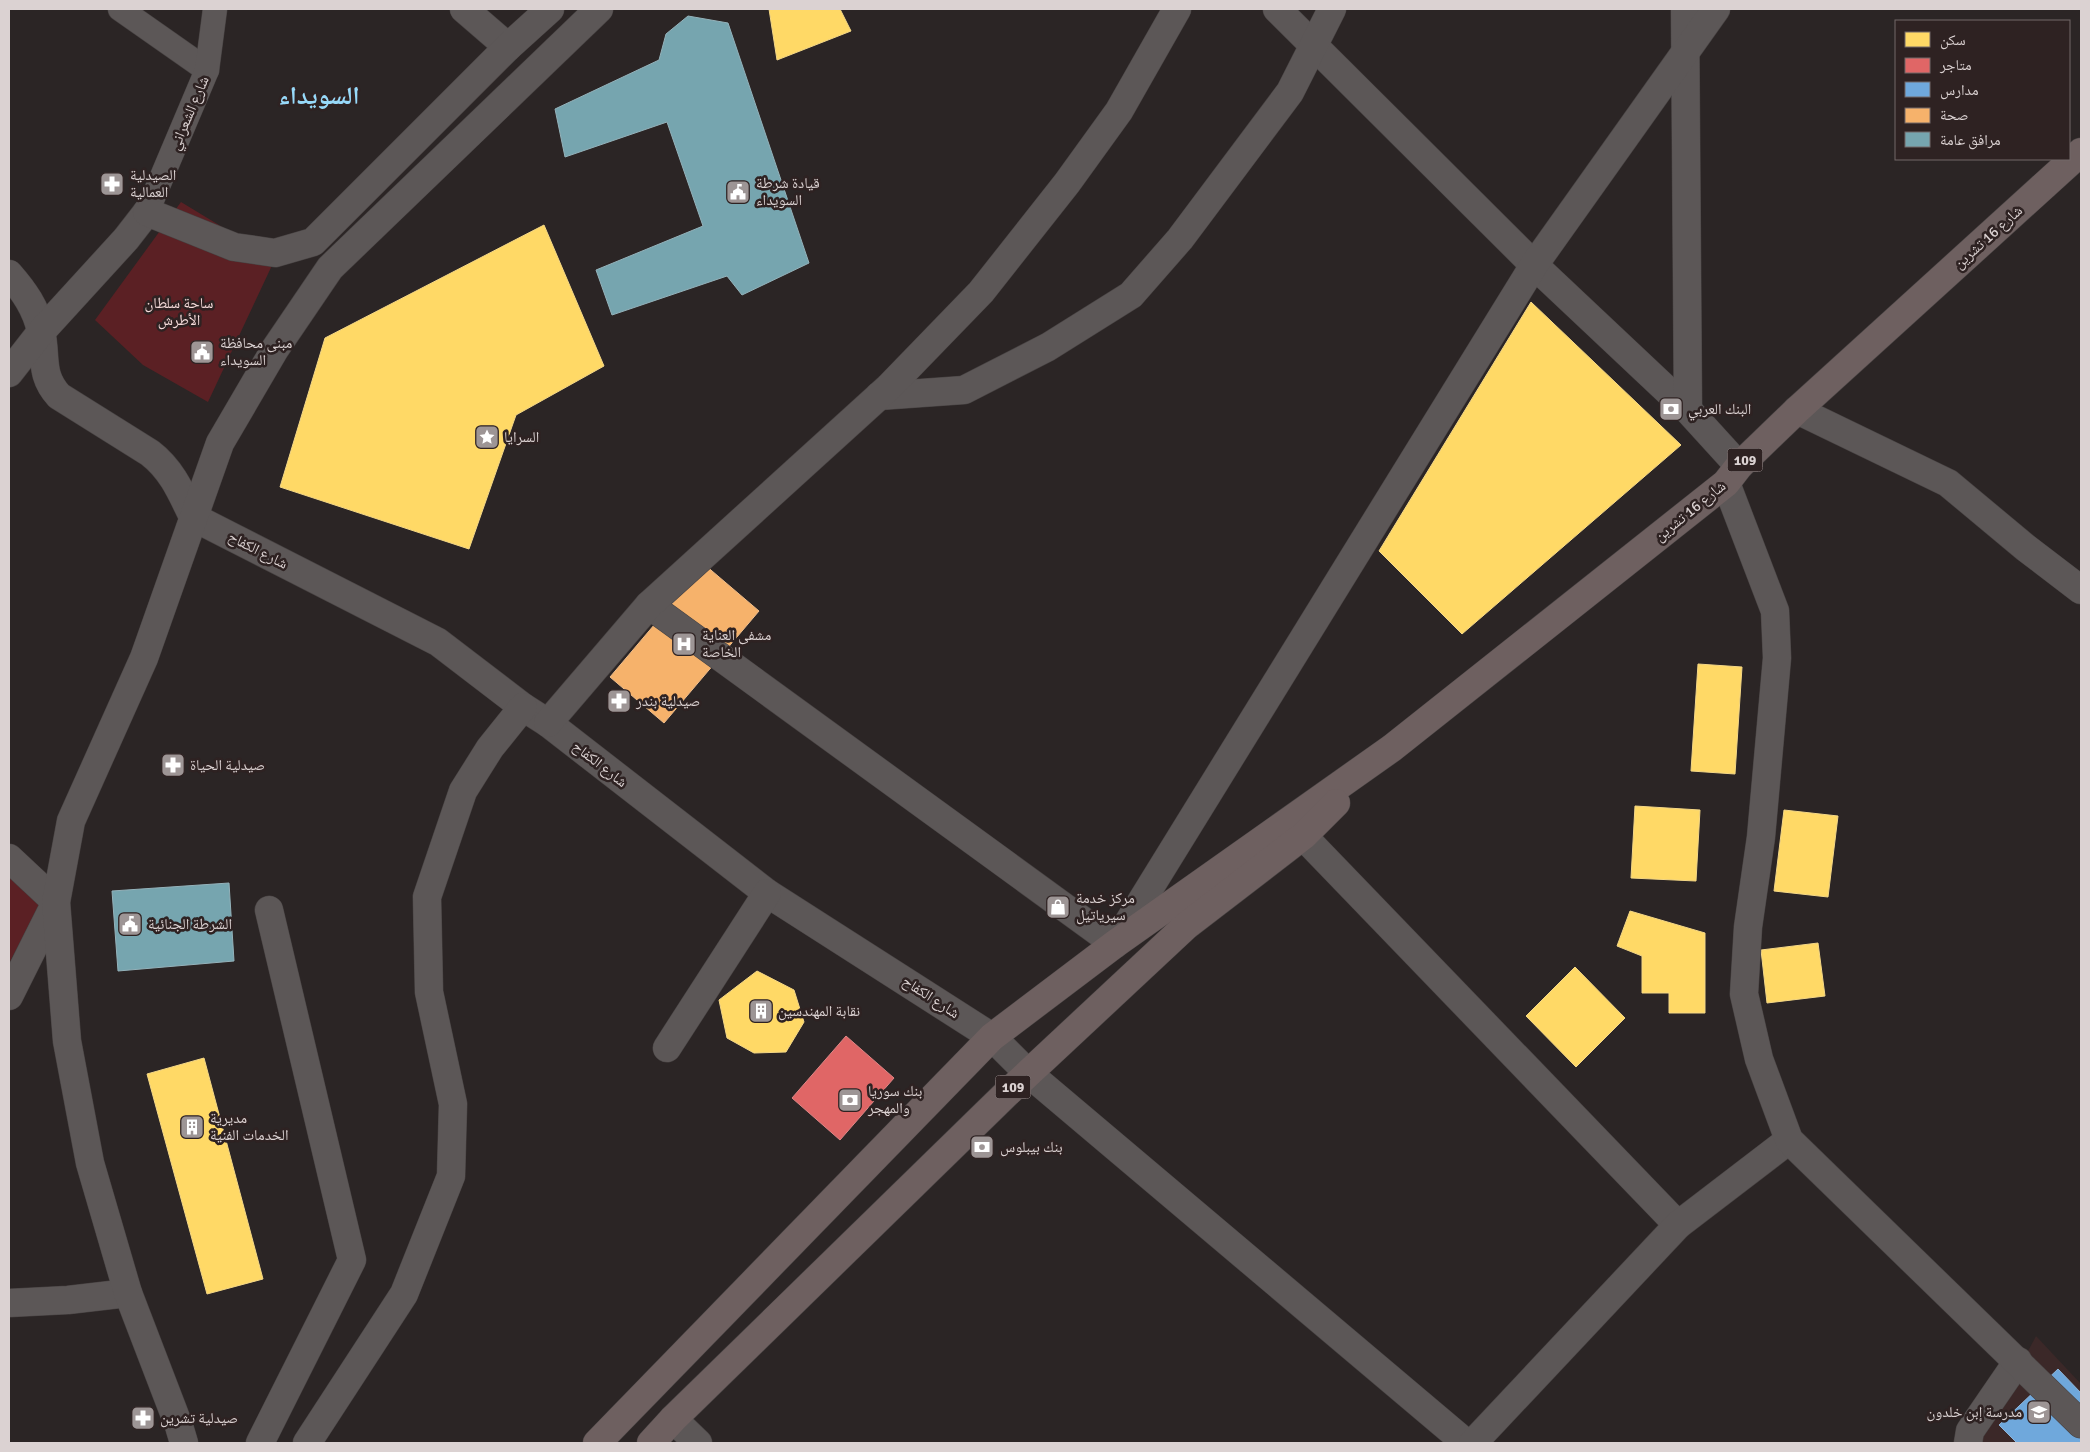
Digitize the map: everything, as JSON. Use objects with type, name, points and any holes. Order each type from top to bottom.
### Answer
[{"type":"main road","name":"شارع 16 تشرين","points":[[1392,748],[1732,475],[1797,410],[2081,152]]},
{"type":"main road","points":[[596,1443],[659,1381],[992,1037],[1114,944],[1392,748]]},
{"type":"main road","name":"109","points":[[651,1443],[673,1419],[1028,1072],[1186,926],[1303,836],[1392,748]]},
{"type":"street","points":[[120,9],[207,70]]},
{"type":"street","name":"شارع الشعراني","points":[[147,212],[207,70],[215,9]]},
{"type":"street","points":[[464,9],[508,47]]},
{"type":"street","points":[[9,373],[41,332],[126,239],[147,212],[234,247],[275,253],[313,242],[508,47],[550,9]]},
{"type":"street","points":[[184,1438],[128,1293],[90,1164],[67,1041],[56,902],[71,821],[144,658],[220,443],[275,349],[330,268],[599,9]]},
{"type":"street","points":[[548,723],[649,605],[879,396],[981,292],[1068,183],[1118,111],[1177,9]]},
{"type":"street","points":[[1277,9],[1534,265],[1688,410],[1732,475],[1775,611],[1776,658],[1761,837],[1748,927],[1744,994],[1759,1060],[1789,1140],[2081,1424]]},
{"type":"street","points":[[879,396],[964,390],[1048,347],[1131,295],[1180,239],[1290,92],[1332,9]]},
{"type":"street","points":[[1686,9],[1688,410]]},
{"type":"street","points":[[649,605],[1114,944],[1534,265],[1716,9]]},
{"type":"street","points":[[9,274],[35,310],[41,332],[44,373],[50,387],[59,396],[150,453],[164,464],[174,478],[193,517]]},
{"type":"street","points":[[1797,410],[1948,483],[2026,548],[2081,590]]},
{"type":"street","name":"شارع الكفاح","points":[[193,517],[438,642],[523,707],[548,723],[767,893],[992,1037],[1028,1072],[1466,1443]]},
{"type":"street","points":[[307,1443],[404,1294],[451,1176],[453,1104],[429,992],[427,897],[463,791],[490,748],[523,707]]},
{"type":"street","points":[[1303,836],[1678,1225]]},
{"type":"street","points":[[9,858],[56,902]]},
{"type":"street","points":[[667,1048],[767,893]]},
{"type":"street","points":[[9,996],[56,902]]},
{"type":"street","points":[[260,1443],[352,1260],[269,910]]},
{"type":"street","points":[[1473,1443],[1678,1225],[1789,1140]]},
{"type":"street","points":[[9,1303],[68,1300],[128,1293]]},
{"type":"street","points":[[1968,1443],[1970,1431],[2018,1361]]},
{"type":"street","points":[[673,1419],[698,1443]]},
{"type":"shaded area","name":"مدرسة إبن خلدون","points":[[2036,1336],[2081,1384],[2081,1443],[1983,1443],[1982,1439]]},
{"type":"green space","name":"ساحة سلطان الأطرش","points":[[181,202],[275,259],[208,402],[143,365],[95,320]]},
{"type":"green space","points":[[9,875],[42,904],[9,963]]},
{"type":"building: سكن","points":[[769,9],[840,9],[851,31],[777,60]]},
{"type":"building: سكن","points":[[544,225],[604,366],[516,415],[469,549],[280,487],[325,338]]},
{"type":"building: سكن","points":[[1531,302],[1681,445],[1462,634],[1379,551]]},
{"type":"building: سكن","points":[[1698,664],[1742,667],[1735,774],[1691,771]]},
{"type":"building: سكن","points":[[1635,806],[1700,810],[1696,881],[1631,878]]},
{"type":"building: سكن","points":[[1784,810],[1838,816],[1828,897],[1774,891]]},
{"type":"building: سكن","points":[[1630,911],[1705,933],[1705,1013],[1669,1013],[1669,993],[1642,993],[1642,956],[1617,946]]},
{"type":"building: سكن","points":[[1818,943],[1825,996],[1767,1003],[1761,950]]},
{"type":"building: سكن","points":[[1575,967],[1625,1018],[1576,1067],[1526,1016]]},
{"type":"building: سكن","name":"نقابة المهندسين","points":[[757,971],[794,990],[804,1022],[786,1052],[754,1053],[727,1038],[719,1000]]},
{"type":"building: سكن","name":"مديرية الخدمات الفنية","points":[[204,1058],[263,1279],[207,1294],[147,1074]]},
{"type":"building: متاجر","points":[[846,1036],[894,1078],[840,1140],[792,1098]]},
{"type":"building: مدارس","points":[[2058,1369],[2081,1393],[2081,1443],[2017,1443],[1999,1425]]},
{"type":"building: صحة","name":"مشفى العناية الخاصة","points":[[705,565],[759,611],[664,723],[610,677]]},
{"type":"building: مرافق عامة","name":"قيادة شرطة السويداء","points":[[688,16],[728,23],[809,263],[742,295],[727,276],[612,315],[596,270],[703,226],[667,122],[565,157],[555,109],[659,60],[666,34]]},
{"type":"building: مرافق عامة","points":[[229,883],[234,961],[118,971],[112,891]]},
{"type":"place","name":"الصيدلية العمالية","points":[[112,184]]},
{"type":"place","name":"قيادة شرطة السويداء","points":[[738,192]]},
{"type":"place","name":"مبنى محافظة السويداء","points":[[202,352]]},
{"type":"place","name":"البنك العربي","points":[[1671,409]]},
{"type":"place","name":"السرايا","points":[[487,437]]},
{"type":"place","name":"مشفى العناية الخاصة","points":[[684,644]]},
{"type":"place","name":"صيدلية بندر","points":[[619,701]]},
{"type":"place","name":"صيدلية الحياة","points":[[173,765]]},
{"type":"place","name":"مركز خدمة سيرياتيل","points":[[1058,907]]},
{"type":"place","name":"الشرطة الجنائية","points":[[130,924]]},
{"type":"place","name":"نقابة المهندسين","points":[[761,1011]]},
{"type":"place","name":"بنك سوريا والمهجر","points":[[850,1100]]},
{"type":"place","name":"مديرية الخدمات الفنية","points":[[192,1127]]},
{"type":"place","name":"بنك بيبلوس","points":[[982,1147]]},
{"type":"place","name":"مدرسة إبن خلدون","points":[[2039,1412]]},
{"type":"place","name":"صيدلية تشرين","points":[[143,1418]]},
{"type":"district","name":"السويداء","points":[[319,95]]}]
